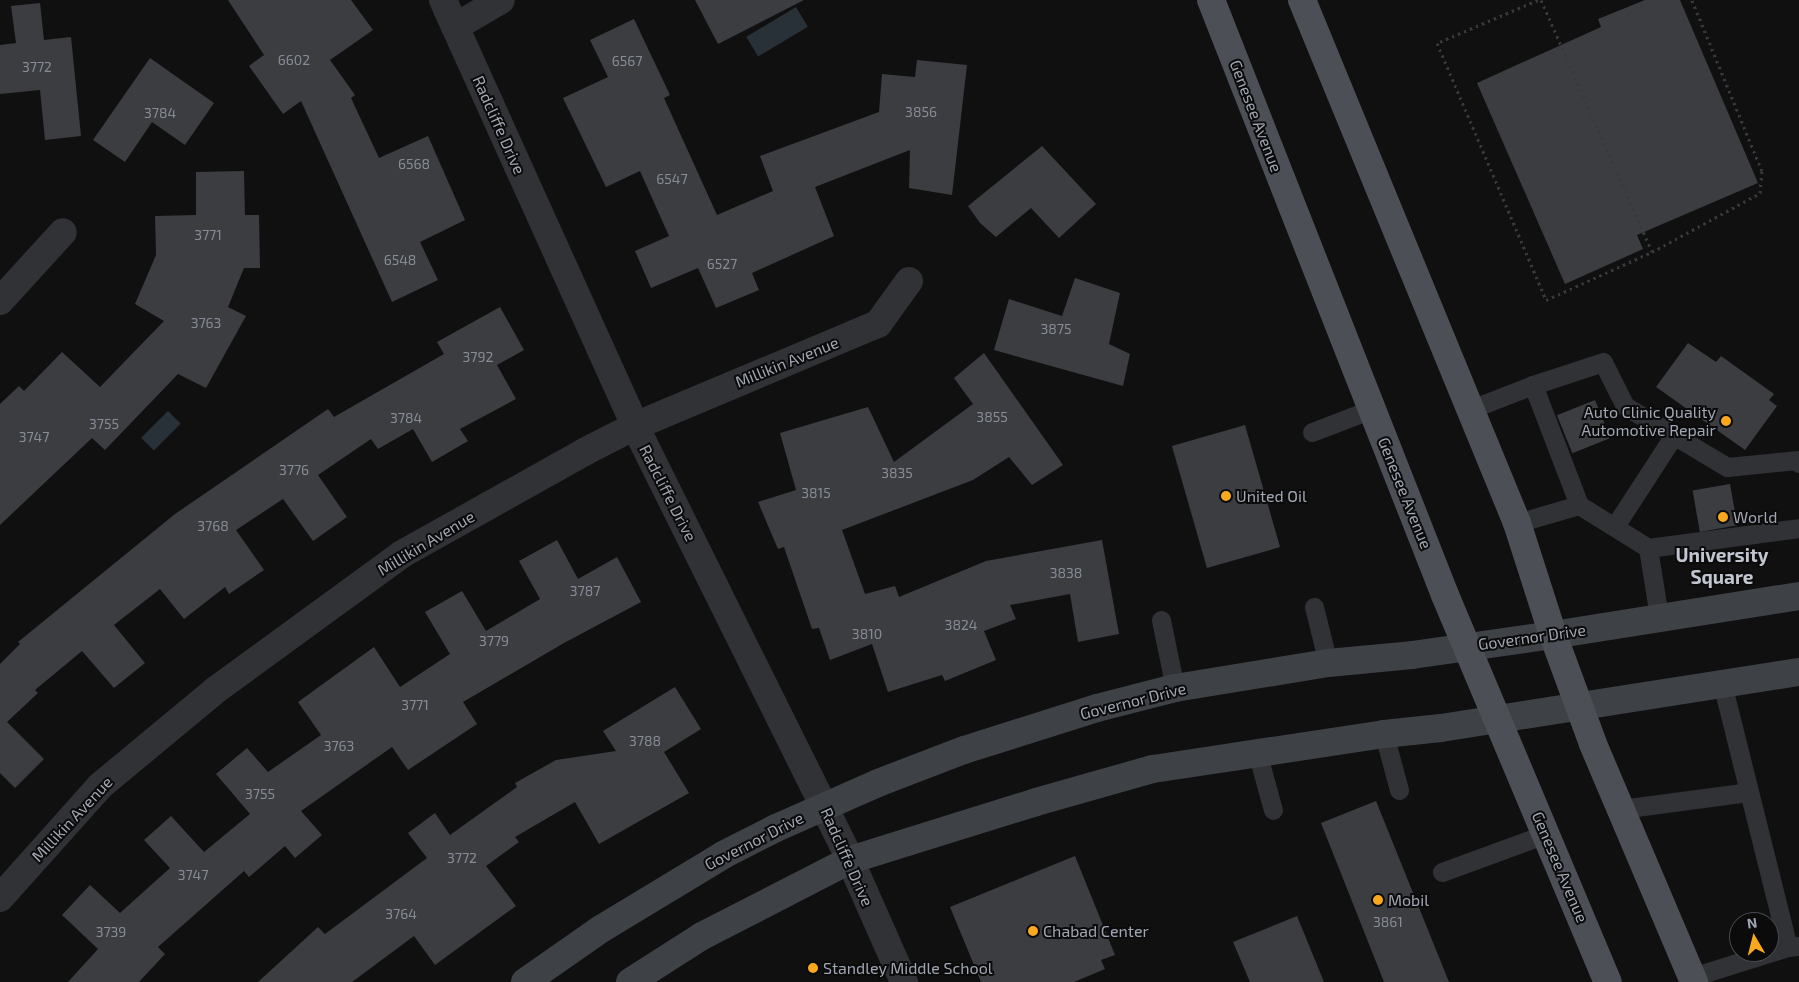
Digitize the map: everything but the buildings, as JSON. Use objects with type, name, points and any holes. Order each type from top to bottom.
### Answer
[{"type":"main road","name":"Genesee Avenue","points":[[1211,0],[1496,718],[1608,982]]},
{"type":"main road","points":[[1302,0],[1517,523],[1553,635],[1580,706],[1693,980]]},
{"type":"main road","name":"Governor Drive","points":[[525,982],[601,929],[723,855],[824,806],[964,750],[1098,708],[1174,688],[1328,663],[1553,635],[1799,596]]},
{"type":"main road","points":[[630,982],[702,936],[850,860],[1017,808],[1153,769],[1257,752],[1441,728],[1799,672]]},
{"type":"street","name":"Radcliffe Drive","points":[[442,0],[635,426],[824,806],[904,982]]},
{"type":"street","points":[[455,27],[501,0]]},
{"type":"street","points":[[0,301],[63,232]]},
{"type":"street","name":"Millikin Avenue","points":[[0,898],[100,786],[217,689],[402,554],[586,451],[635,426],[878,324],[909,281]]},
{"type":"lane","points":[[1471,409],[1533,385],[1603,362],[1625,406],[1727,467],[1798,460],[1799,463]]},
{"type":"lane","points":[[1533,385],[1578,505],[1648,548],[1799,528]]},
{"type":"lane","points":[[1312,432],[1372,409]]},
{"type":"lane","points":[[1615,526],[1674,434]]},
{"type":"lane","points":[[1517,523],[1578,505]]},
{"type":"lane","points":[[1648,548],[1659,617]]},
{"type":"lane","points":[[1314,607],[1328,663]]},
{"type":"lane","points":[[1161,620],[1174,688]]},
{"type":"lane","points":[[1693,980],[1793,946],[1748,792],[1722,683]]},
{"type":"lane","points":[[1384,734],[1400,790]]},
{"type":"lane","points":[[1257,752],[1273,810]]},
{"type":"lane","points":[[1621,809],[1748,792]]},
{"type":"lane","points":[[1442,872],[1546,834]]},
{"type":"path","points":[[1652,252],[1540,0],[1437,43],[1546,300],[1652,252],[1760,193],[1762,171],[1692,0]]},
{"type":"shaded area","points":[[796,7],[808,27],[758,57],[746,37]]},
{"type":"shaded area","points":[[168,411],[181,424],[154,451],[141,438]]},
{"type":"place","name":"Auto Clinic Quality Automotive Repair","points":[[1726,421]]},
{"type":"place","name":"United Oil","points":[[1226,496]]},
{"type":"place","name":"World","points":[[1723,517]]},
{"type":"place","name":"Mobil","points":[[1378,900]]},
{"type":"place","name":"Chabad Center","points":[[1033,931]]},
{"type":"place","name":"Standley Middle School","points":[[813,968]]},
{"type":"district","name":"University Square","points":[[1722,566]]}]
